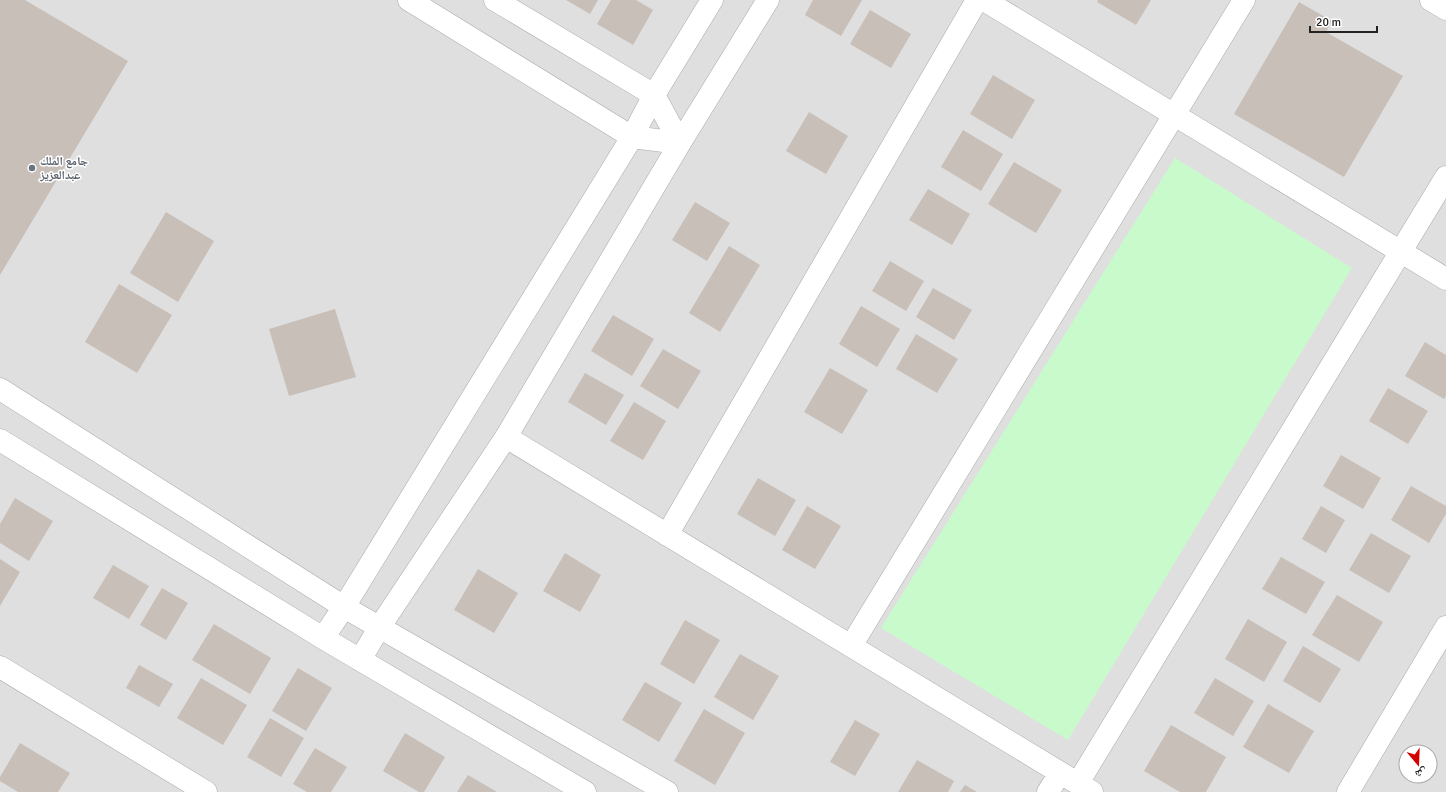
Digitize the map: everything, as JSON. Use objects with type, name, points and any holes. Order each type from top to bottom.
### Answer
[{"type":"street","points":[[409,0],[632,137],[680,143]]},
{"type":"street","points":[[495,0],[654,95],[680,143]]},
{"type":"street","points":[[323,638],[344,607],[632,137],[654,95],[712,0]]},
{"type":"street","points":[[360,660],[379,628],[506,437],[680,143],[768,0]]},
{"type":"street","points":[[667,535],[977,0]]},
{"type":"street","points":[[984,0],[1446,278]]},
{"type":"street","points":[[851,646],[1244,0]]},
{"type":"street","points":[[1431,0],[1446,9]]},
{"type":"street","points":[[1048,792],[1077,783],[1446,177]]},
{"type":"street","points":[[0,389],[344,607],[667,792]]},
{"type":"street","points":[[506,437],[1077,783]]},
{"type":"street","points":[[0,440],[323,638],[585,792]]},
{"type":"street","points":[[1348,792],[1446,626]]},
{"type":"street","points":[[0,667],[206,792]]},
{"type":"shaded area","points":[[0,0],[1446,0],[1446,792],[0,792]]},
{"type":"green space","points":[[1175,158],[1352,268],[1068,740],[881,628]]},
{"type":"building","name":"جامع الملك عبدالعزيز","points":[[0,0],[25,0],[128,61],[0,275]]},
{"type":"building","points":[[566,0],[598,0],[590,14]]},
{"type":"building","points":[[611,0],[636,0],[653,10],[633,45],[597,24]]},
{"type":"building","points":[[813,0],[862,0],[841,36],[805,15]]},
{"type":"building","points":[[1098,0],[1151,0],[1136,25],[1097,2]]},
{"type":"building","points":[[1299,2],[1332,21],[1326,32],[1403,76],[1344,177],[1234,114]]},
{"type":"building","points":[[870,10],[911,34],[891,68],[850,44]]},
{"type":"building","points":[[993,75],[1035,100],[1012,139],[970,114]]},
{"type":"building","points":[[809,112],[848,136],[826,174],[786,151]]},
{"type":"building","points":[[963,130],[1003,154],[981,191],[941,167]]},
{"type":"building","points":[[1014,162],[1062,190],[1036,233],[988,204]]},
{"type":"building","points":[[928,189],[970,214],[952,245],[909,220]]},
{"type":"building","points":[[695,202],[730,223],[707,261],[672,240]]},
{"type":"building","points":[[166,212],[214,241],[178,302],[130,273]]},
{"type":"building","points":[[729,246],[760,265],[720,332],[689,313]]},
{"type":"building","points":[[890,261],[924,281],[906,311],[872,291]]},
{"type":"building","points":[[119,284],[172,315],[137,373],[85,342]]},
{"type":"building","points":[[933,288],[972,310],[954,340],[916,317]]},
{"type":"building","points":[[861,306],[900,329],[877,367],[839,344]]},
{"type":"building","points":[[335,309],[356,377],[289,396],[269,329]]},
{"type":"building","points":[[613,315],[654,339],[632,376],[591,351]]},
{"type":"building","points":[[916,334],[958,359],[937,393],[896,369]]},
{"type":"building","points":[[1425,342],[1446,355],[1446,396],[1444,399],[1405,376]]},
{"type":"building","points":[[663,349],[701,371],[678,409],[640,386]]},
{"type":"building","points":[[830,368],[868,390],[842,434],[804,412]]},
{"type":"building","points":[[585,373],[624,395],[606,425],[568,402]]},
{"type":"building","points":[[1388,388],[1428,411],[1408,444],[1369,421]]},
{"type":"building","points":[[634,402],[666,421],[643,460],[610,441]]},
{"type":"building","points":[[1341,455],[1381,478],[1363,509],[1323,486]]},
{"type":"building","points":[[758,478],[796,500],[775,536],[737,514]]},
{"type":"building","points":[[1411,486],[1446,506],[1446,514],[1429,543],[1391,520]]},
{"type":"building","points":[[15,498],[53,521],[29,561],[0,543],[0,524]]},
{"type":"building","points":[[807,506],[841,526],[815,569],[782,550]]},
{"type":"building","points":[[1321,506],[1345,520],[1326,553],[1302,539]]},
{"type":"building","points":[[1371,533],[1411,556],[1389,593],[1349,570]]},
{"type":"building","points":[[565,553],[601,575],[580,612],[543,591]]},
{"type":"building","points":[[1281,557],[1325,582],[1306,614],[1262,589]]},
{"type":"building","points":[[0,559],[20,572],[0,606]]},
{"type":"building","points":[[113,565],[149,586],[129,619],[93,598]]},
{"type":"building","points":[[478,569],[518,593],[494,633],[454,610]]},
{"type":"building","points":[[162,588],[188,603],[166,640],[140,625]]},
{"type":"building","points":[[1337,595],[1383,622],[1359,662],[1312,635]]},
{"type":"building","points":[[1248,619],[1287,642],[1264,682],[1225,659]]},
{"type":"building","points":[[685,620],[720,640],[694,684],[660,664]]},
{"type":"building","points":[[214,624],[271,658],[250,694],[192,660]]},
{"type":"building","points":[[1303,646],[1341,669],[1320,703],[1283,681]]},
{"type":"building","points":[[740,654],[779,676],[753,720],[714,697]]},
{"type":"building","points":[[139,665],[173,684],[159,707],[126,688]]},
{"type":"building","points":[[298,668],[332,688],[306,731],[272,711]]},
{"type":"building","points":[[201,678],[247,705],[223,745],[177,718]]},
{"type":"building","points":[[1215,678],[1254,701],[1233,736],[1194,713]]},
{"type":"building","points":[[645,682],[682,703],[659,742],[622,720]]},
{"type":"building","points":[[1268,704],[1314,731],[1289,773],[1243,747]]},
{"type":"building","points":[[704,709],[745,733],[715,785],[674,761]]},
{"type":"building","points":[[270,718],[304,738],[281,777],[247,757]]},
{"type":"building","points":[[855,720],[880,734],[855,776],[830,762]]},
{"type":"building","points":[[1171,725],[1226,757],[1206,792],[1180,792],[1144,771]]},
{"type":"building","points":[[405,733],[445,757],[424,792],[419,792],[383,771]]},
{"type":"building","points":[[20,743],[70,773],[58,792],[18,792],[0,781],[0,777]]},
{"type":"building","points":[[315,748],[347,767],[331,792],[307,792],[293,784]]},
{"type":"building","points":[[917,760],[954,781],[948,792],[898,792]]},
{"type":"building","points":[[468,775],[497,792],[457,792]]},
{"type":"building","points":[[965,785],[977,792],[960,792]]},
{"type":"place","name":"جامع الملك عبدالعزيز","points":[[32,168]]}]
